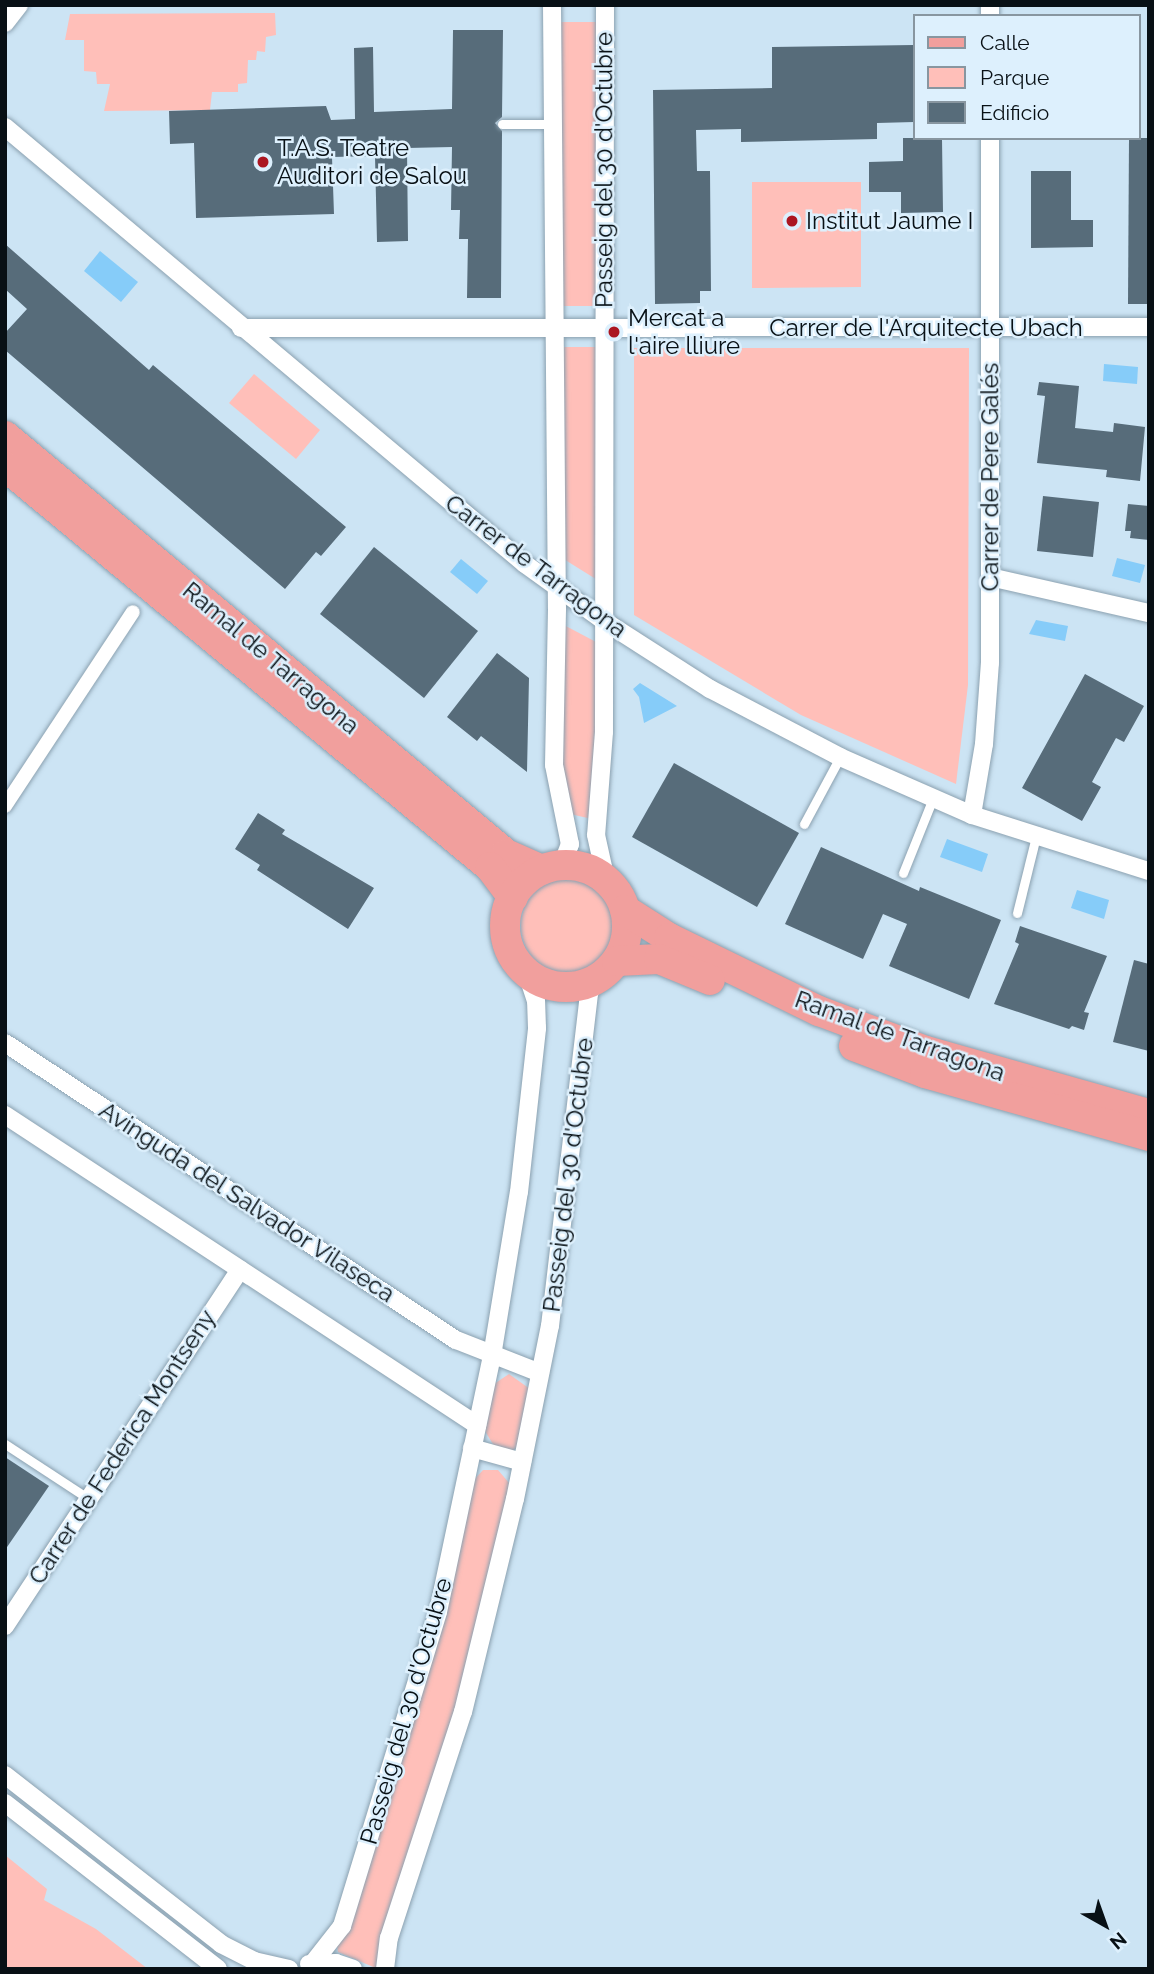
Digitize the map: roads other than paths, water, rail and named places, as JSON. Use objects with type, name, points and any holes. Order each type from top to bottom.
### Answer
[{"type":"main road","name":"Ramal de Tarragona","points":[[5,436],[506,854],[552,868]]},
{"type":"main road","name":"Ramal de Tarragona","points":[[5,466],[490,867],[513,897]]},
{"type":"main road","points":[[552,868],[593,871],[606,880],[625,910],[626,936],[607,970],[561,987],[527,974],[516,961],[506,938],[506,913],[513,897],[552,868]]},
{"type":"main road","name":"Ramal de Tarragona","points":[[625,910],[670,938],[819,1011],[926,1051],[1149,1115]]},
{"type":"main road","name":"Ramal de Tarragona","points":[[607,970],[659,959],[675,964],[809,1029],[925,1073],[1149,1136]]},
{"type":"street","points":[[5,23],[19,5]]},
{"type":"street","name":"Passeig del 30 d'Octubre","points":[[552,5],[556,328],[554,765],[570,832],[552,868]]},
{"type":"street","name":"Passeig del 30 d'Octubre","points":[[605,5],[604,732],[596,835],[606,880]]},
{"type":"street","name":"Carrer de Tarragona","points":[[5,127],[241,328],[556,586],[604,621],[710,689],[840,757],[972,815],[1149,871]]},
{"type":"street","name":"Carrer de Pere Galés","points":[[972,815],[988,705],[990,140]]},
{"type":"street","name":"Carrer de l'Arquitecte Ubach","points":[[241,328],[1149,327]]},
{"type":"street","points":[[990,577],[1149,613]]},
{"type":"street","points":[[5,806],[132,612]]},
{"type":"street","name":"Passeig del 30 d'Octubre","points":[[385,1969],[389,1938],[463,1712],[522,1462],[540,1373],[570,1178],[589,993],[607,970]]},
{"type":"street","name":"Passeig del 30 d'Octubre","points":[[313,1963],[342,1926],[392,1772],[438,1612],[492,1356],[519,1192],[537,1028],[536,1001],[527,974]]},
{"type":"street","name":"Avinguda del Salvador Vilaseca","points":[[5,1043],[456,1340],[492,1356]]},
{"type":"street","points":[[5,1115],[477,1425]]},
{"type":"street","name":"Carrer de Federica Montseny","points":[[5,1626],[240,1269]]},
{"type":"street","points":[[492,1356],[540,1373]]},
{"type":"street","points":[[472,1448],[522,1462]]},
{"type":"street","points":[[5,1775],[221,1944],[254,1961],[289,1969]]},
{"type":"street","points":[[5,1803],[218,1969]]},
{"type":"street","points":[[295,1969],[313,1963],[354,1969]]},
{"type":"lane","points":[[502,124],[554,124]]},
{"type":"lane","points":[[804,824],[840,757]]},
{"type":"lane","points":[[903,873],[933,798]]},
{"type":"lane","points":[[1017,913],[1036,836]]},
{"type":"lane","points":[[5,1444],[89,1499]]},
{"type":"water","points":[[100,251],[138,282],[121,302],[84,271]]},
{"type":"water","points":[[1104,364],[1138,367],[1137,384],[1103,381]]},
{"type":"water","points":[[1117,558],[1145,565],[1140,583],[1112,576]]},
{"type":"water","points":[[461,559],[488,581],[477,594],[450,572]]},
{"type":"water","points":[[1036,620],[1068,626],[1065,641],[1029,634]]},
{"type":"water","points":[[640,683],[677,706],[644,723],[639,697],[633,689]]},
{"type":"water","points":[[947,839],[988,854],[982,872],[940,857]]},
{"type":"water","points":[[1077,890],[1109,900],[1104,919],[1071,908]]},
{"type":"place","name":"T.A.S. Teatre Auditori de Salou","points":[[263,162]]},
{"type":"place","name":"Institut Jaume I","points":[[792,221]]},
{"type":"place","name":"Mercat a l'aire lliure","points":[[614,332]]}]
